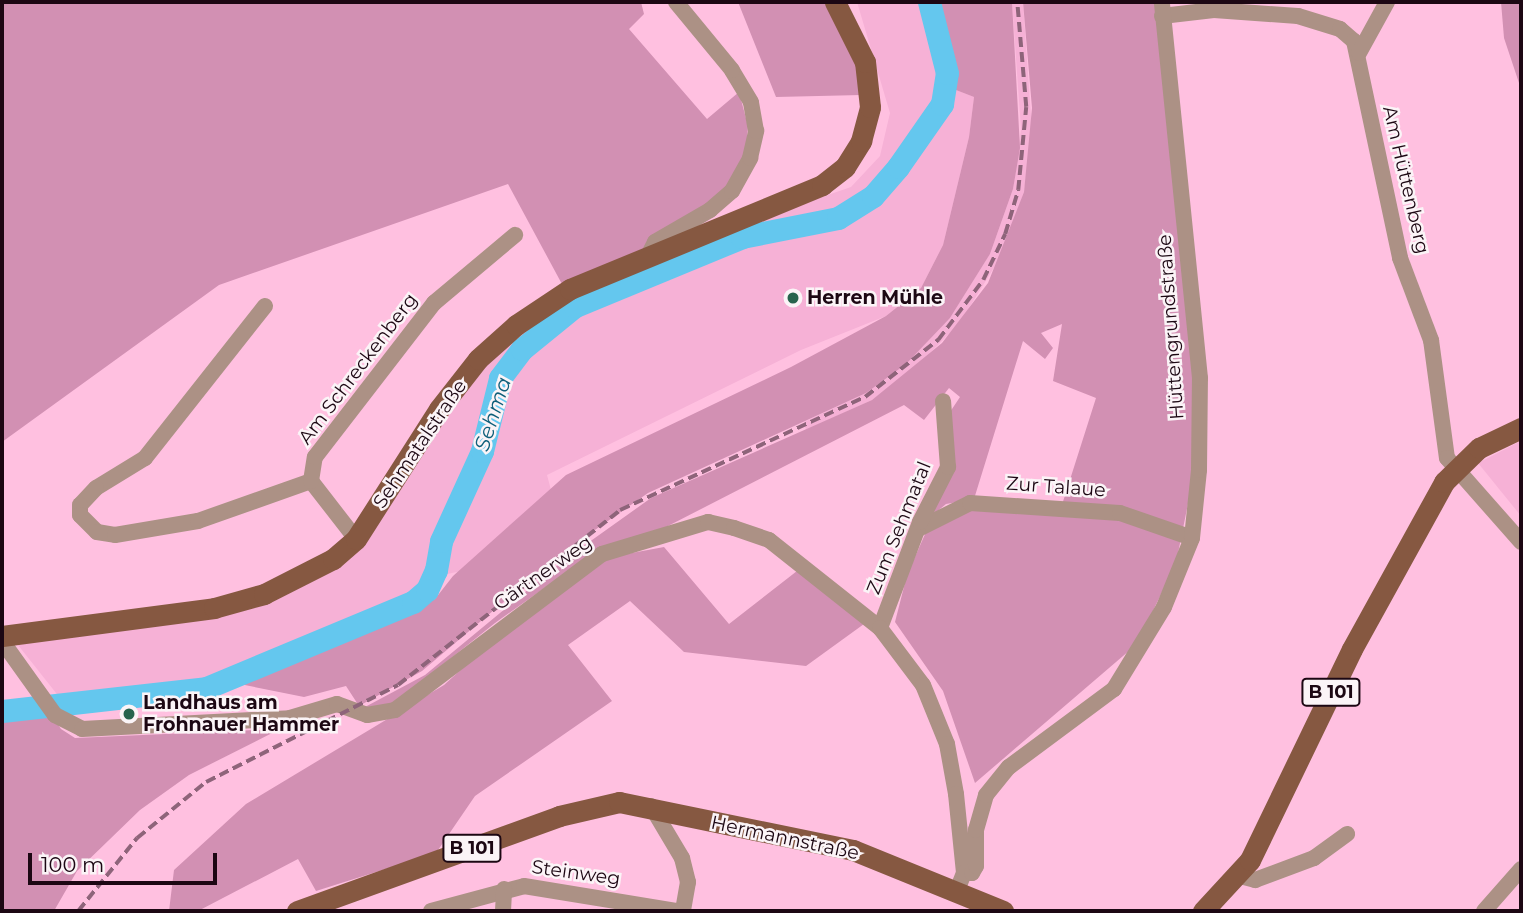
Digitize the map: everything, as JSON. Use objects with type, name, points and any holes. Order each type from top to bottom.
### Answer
[{"type":"main road","name":"Sehmatalstraße","points":[[2,639],[214,608],[264,594],[312,572],[355,539],[439,408],[478,359],[516,325],[570,289],[822,185],[845,167],[861,141],[870,107],[865,62],[835,2]]},
{"type":"main road","name":"B 101","points":[[1203,911],[1240,876],[1352,649],[1433,500],[1455,468],[1479,448],[1521,428]]},
{"type":"main road","name":"B 101","points":[[296,911],[584,808],[619,802],[651,806]]},
{"type":"main road","name":"Hermannstraße","points":[[651,806],[708,823],[853,850],[967,902],[998,910]]},
{"type":"street","points":[[648,256],[655,242],[710,210],[732,191],[750,158],[756,131],[751,102],[732,70],[676,2]]},
{"type":"street","points":[[1162,9],[1215,6],[1298,16],[1340,29],[1359,53],[1387,2]]},
{"type":"street","name":"Hüttengrundstraße","points":[[967,902],[964,873],[972,873],[976,866],[976,830],[986,795],[1009,767],[1114,689],[1164,607],[1192,538],[1199,470],[1200,378],[1162,9]]},
{"type":"street","name":"Am Hüttenberg","points":[[1359,53],[1400,258],[1425,318],[1442,439],[1455,468],[1521,542]]},
{"type":"street","name":"Am Schreckenberg","points":[[311,481],[315,457],[434,303],[515,234]]},
{"type":"street","points":[[264,306],[145,458],[96,488],[80,505],[80,515],[97,532],[115,535],[198,521],[311,481],[355,539]]},
{"type":"street","name":"Zum Sehmatal","points":[[880,628],[918,528],[948,467],[943,401]]},
{"type":"street","name":"Zur Talaue","points":[[918,528],[970,503],[1120,513],[1192,538]]},
{"type":"street","name":"Gärtnerweg","points":[[2,639],[55,715],[71,726],[103,730],[290,718],[337,704],[366,715],[395,710],[602,554],[672,530],[708,523],[769,540],[880,628],[905,656],[936,711],[956,794],[964,873]]},
{"type":"street","points":[[651,806],[682,858],[688,883],[684,911]]},
{"type":"street","points":[[1240,876],[1255,880],[1314,858],[1347,834]]},
{"type":"street","points":[[1489,909],[1521,869]]},
{"type":"street","name":"Steinweg","points":[[431,911],[505,889],[547,886],[605,904],[676,911]]},
{"type":"street","points":[[503,911],[505,889]]},
{"type":"shaded area","points":[[2,2],[641,2],[644,14],[629,29],[707,119],[739,92],[748,126],[746,154],[728,189],[642,251],[563,286],[508,184],[219,285],[2,442]]},
{"type":"shaded area","points":[[738,2],[829,2],[859,66],[861,95],[776,97]]},
{"type":"shaded area","points":[[857,2],[928,2],[943,85],[974,97],[969,137],[943,245],[921,288],[886,316],[801,350],[547,475],[556,509],[524,558],[423,579],[411,597],[363,620],[210,678],[60,698],[18,645],[241,608],[327,572],[470,377],[552,306],[677,247],[851,187],[880,156],[890,113]]},
{"type":"shaded area","points":[[928,2],[1012,2],[1020,148],[1013,189],[990,254],[950,318],[906,364],[866,393],[648,493],[559,555],[422,671],[359,706],[346,686],[304,697],[210,678],[301,657],[364,627],[409,613],[435,599],[453,576],[566,475],[791,367],[886,316],[921,288],[943,245],[969,137],[974,97],[943,85]]},
{"type":"shaded area","points":[[1012,2],[1023,2],[1032,130],[1024,192],[1000,258],[959,324],[913,370],[872,400],[806,430],[804,422],[866,393],[950,318],[990,254],[1013,189],[1021,129]]},
{"type":"shaded area","points":[[1023,2],[1155,2],[1193,369],[1194,474],[1176,563],[1137,644],[975,783],[943,691],[895,622],[907,575],[926,532],[975,508],[1060,511],[1096,398],[1053,381],[1062,324],[1041,333],[1053,348],[1045,359],[1023,341],[974,499],[946,504],[934,514],[929,511],[941,488],[950,412],[960,397],[949,388],[924,420],[904,405],[666,527],[598,550],[495,623],[386,710],[365,707],[425,675],[564,560],[651,498],[872,400],[942,343],[988,283],[1024,192],[1032,108]]},
{"type":"shaded area","points":[[1501,2],[1521,2],[1521,89],[1504,38]]},
{"type":"shaded area","points":[[1521,441],[1521,516],[1478,463]]},
{"type":"shaded area","points":[[664,547],[729,624],[797,571],[864,624],[806,666],[684,652],[630,601],[568,645],[612,701],[475,796],[436,853],[316,891],[298,859],[198,911],[169,911],[174,870],[246,804],[444,685],[495,639],[605,558]]},
{"type":"shaded area","points":[[50,712],[61,729],[75,738],[280,729],[189,775],[140,810],[77,871],[54,911],[2,911],[2,716]]},
{"type":"waterway","name":"Sehma","points":[[2,711],[206,688],[413,602],[427,590],[436,570],[441,541],[482,451],[500,378],[522,349],[575,306],[742,237],[838,218],[873,196],[898,167],[942,104],[947,73],[929,2]]},
{"type":"railway","points":[[78,911],[137,838],[206,782],[398,685],[620,510],[865,397],[938,340],[983,280],[1005,234],[1018,190],[1026,107],[1017,2]]},
{"type":"place","name":"Herren Mühle","points":[[793,298]]},
{"type":"place","name":"Landhaus am Frohnauer Hammer","points":[[129,714]]}]
